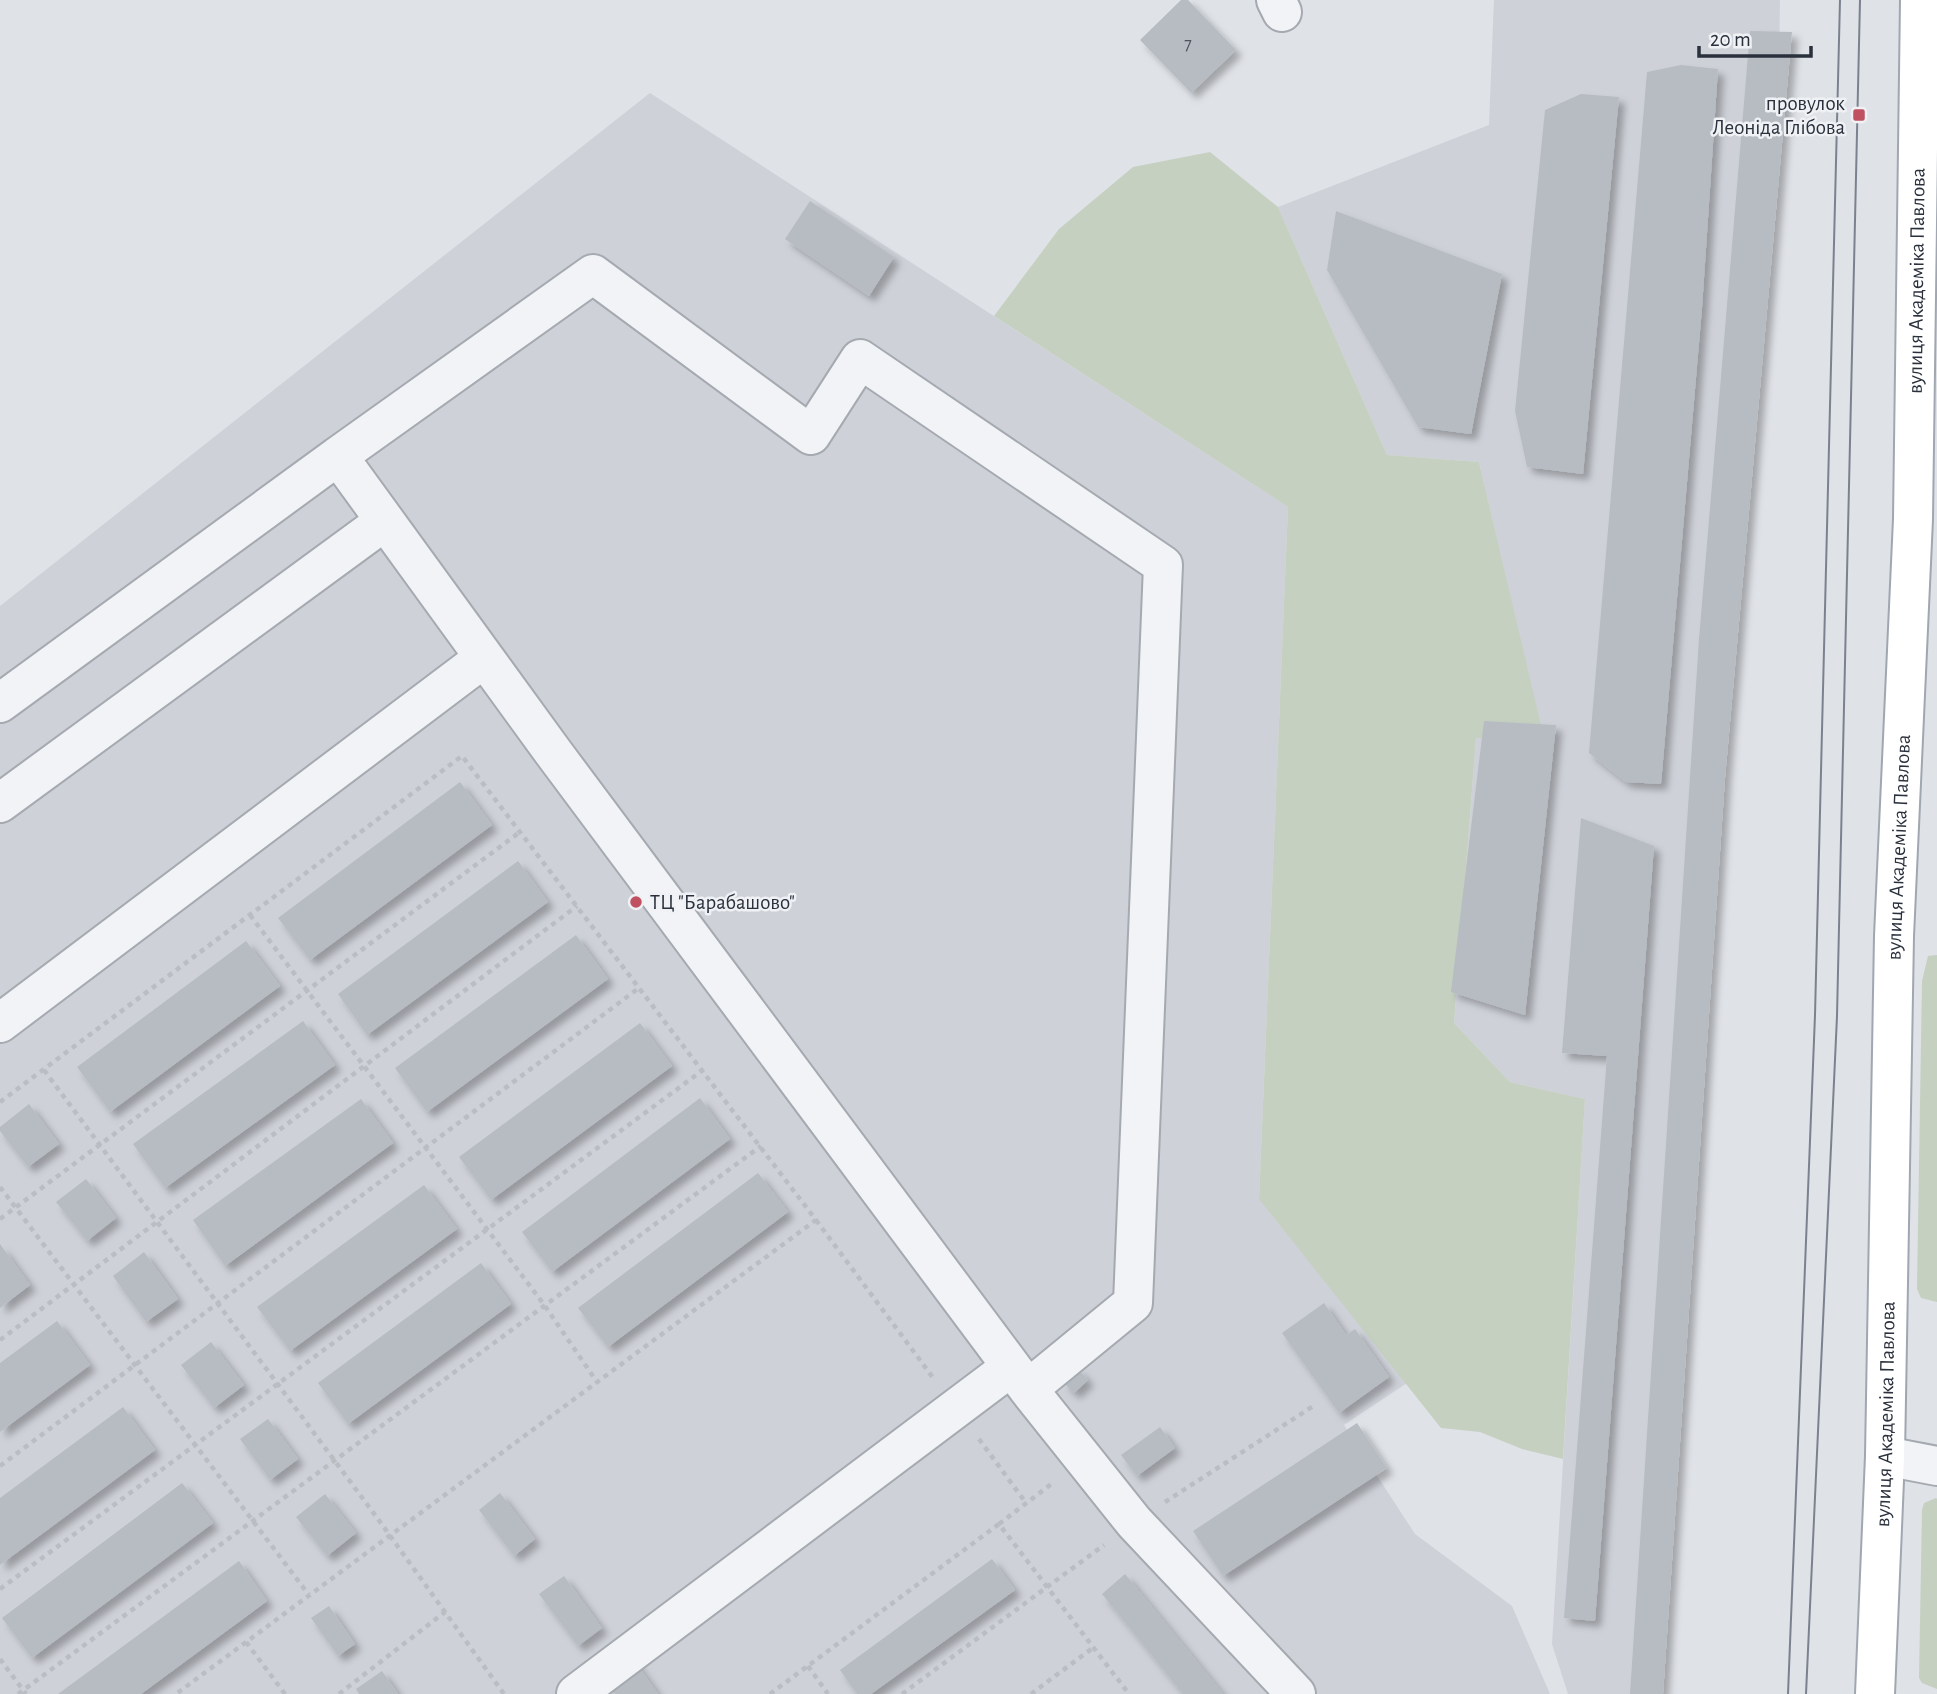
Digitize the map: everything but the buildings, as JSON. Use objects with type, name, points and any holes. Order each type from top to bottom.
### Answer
[{"type":"main road","name":"вулиця Академіка Павлова","points":[[1875,1694],[1885,1456],[1894,936],[1913,519],[1926,316],[1920,0]]},
{"type":"street","points":[[0,703],[593,274],[811,435],[860,359],[1163,565],[1133,1303],[1020,1378],[956,1409],[576,1694]]},
{"type":"street","points":[[338,456],[484,658],[1020,1378],[1134,1522],[1296,1694]]},
{"type":"street","points":[[0,803],[385,521]]},
{"type":"street","points":[[4,1013],[484,658]]},
{"type":"street","points":[[1885,1456],[1937,1466]]},
{"type":"path","points":[[0,1102],[462,756],[761,1146],[1026,1503]]},
{"type":"path","points":[[0,1219],[520,832]]},
{"type":"path","points":[[0,1340],[577,906]]},
{"type":"path","points":[[250,915],[545,1306],[597,1382]]},
{"type":"path","points":[[0,1466],[639,988]]},
{"type":"path","points":[[44,1070],[390,1535],[504,1694]]},
{"type":"path","points":[[0,1589],[703,1070]]},
{"type":"path","points":[[0,1659],[22,1693],[761,1146]]},
{"type":"path","points":[[0,1187],[309,1595]]},
{"type":"path","points":[[176,1694],[816,1220]]},
{"type":"path","points":[[902,1694],[1134,1522],[1315,1405]]},
{"type":"path","points":[[770,1694],[1084,1459]]},
{"type":"path","points":[[999,1524],[1129,1694]]},
{"type":"path","points":[[339,1694],[445,1612]]},
{"type":"path","points":[[246,1642],[285,1694]]},
{"type":"path","points":[[1031,1694],[1094,1647]]},
{"type":"path","points":[[808,1666],[828,1694]]},
{"type":"shaded area","points":[[1494,0],[1780,0],[1779,59],[1723,773],[1660,1694],[1568,1694],[1552,1644],[1585,1099],[1510,1082],[1454,1023],[1476,738],[1544,741],[1479,462],[1387,455],[1278,207],[1489,125]]},
{"type":"shaded area","name":"ТЦ \"Барабашово\"","points":[[650,93],[1288,507],[1259,1198],[1407,1383],[1344,1425],[1415,1534],[1512,1606],[1550,1694],[0,1694],[0,606]]},
{"type":"green space","points":[[1210,152],[1278,207],[1387,455],[1479,462],[1545,742],[1476,738],[1454,1023],[1510,1082],[1585,1099],[1563,1459],[1522,1449],[1480,1432],[1441,1428],[1259,1199],[1288,507],[994,316],[1059,229],[1133,167]]},
{"type":"green space","points":[[1937,955],[1937,1302],[1921,1298],[1917,1289],[1922,981],[1928,956]]},
{"type":"green space","points":[[1936,1498],[1937,1689],[1922,1683],[1919,1678],[1922,1510],[1924,1503]]},
{"type":"tram line","points":[[1788,1694],[1815,1015],[1840,0]]},
{"type":"tram line","points":[[1806,1694],[1837,1016],[1860,0]]},
{"type":"place","name":"провулок Леоніда Глібова","points":[[1859,115]]},
{"type":"place","name":"ТЦ \"Барабашово\"","points":[[636,902]]}]
